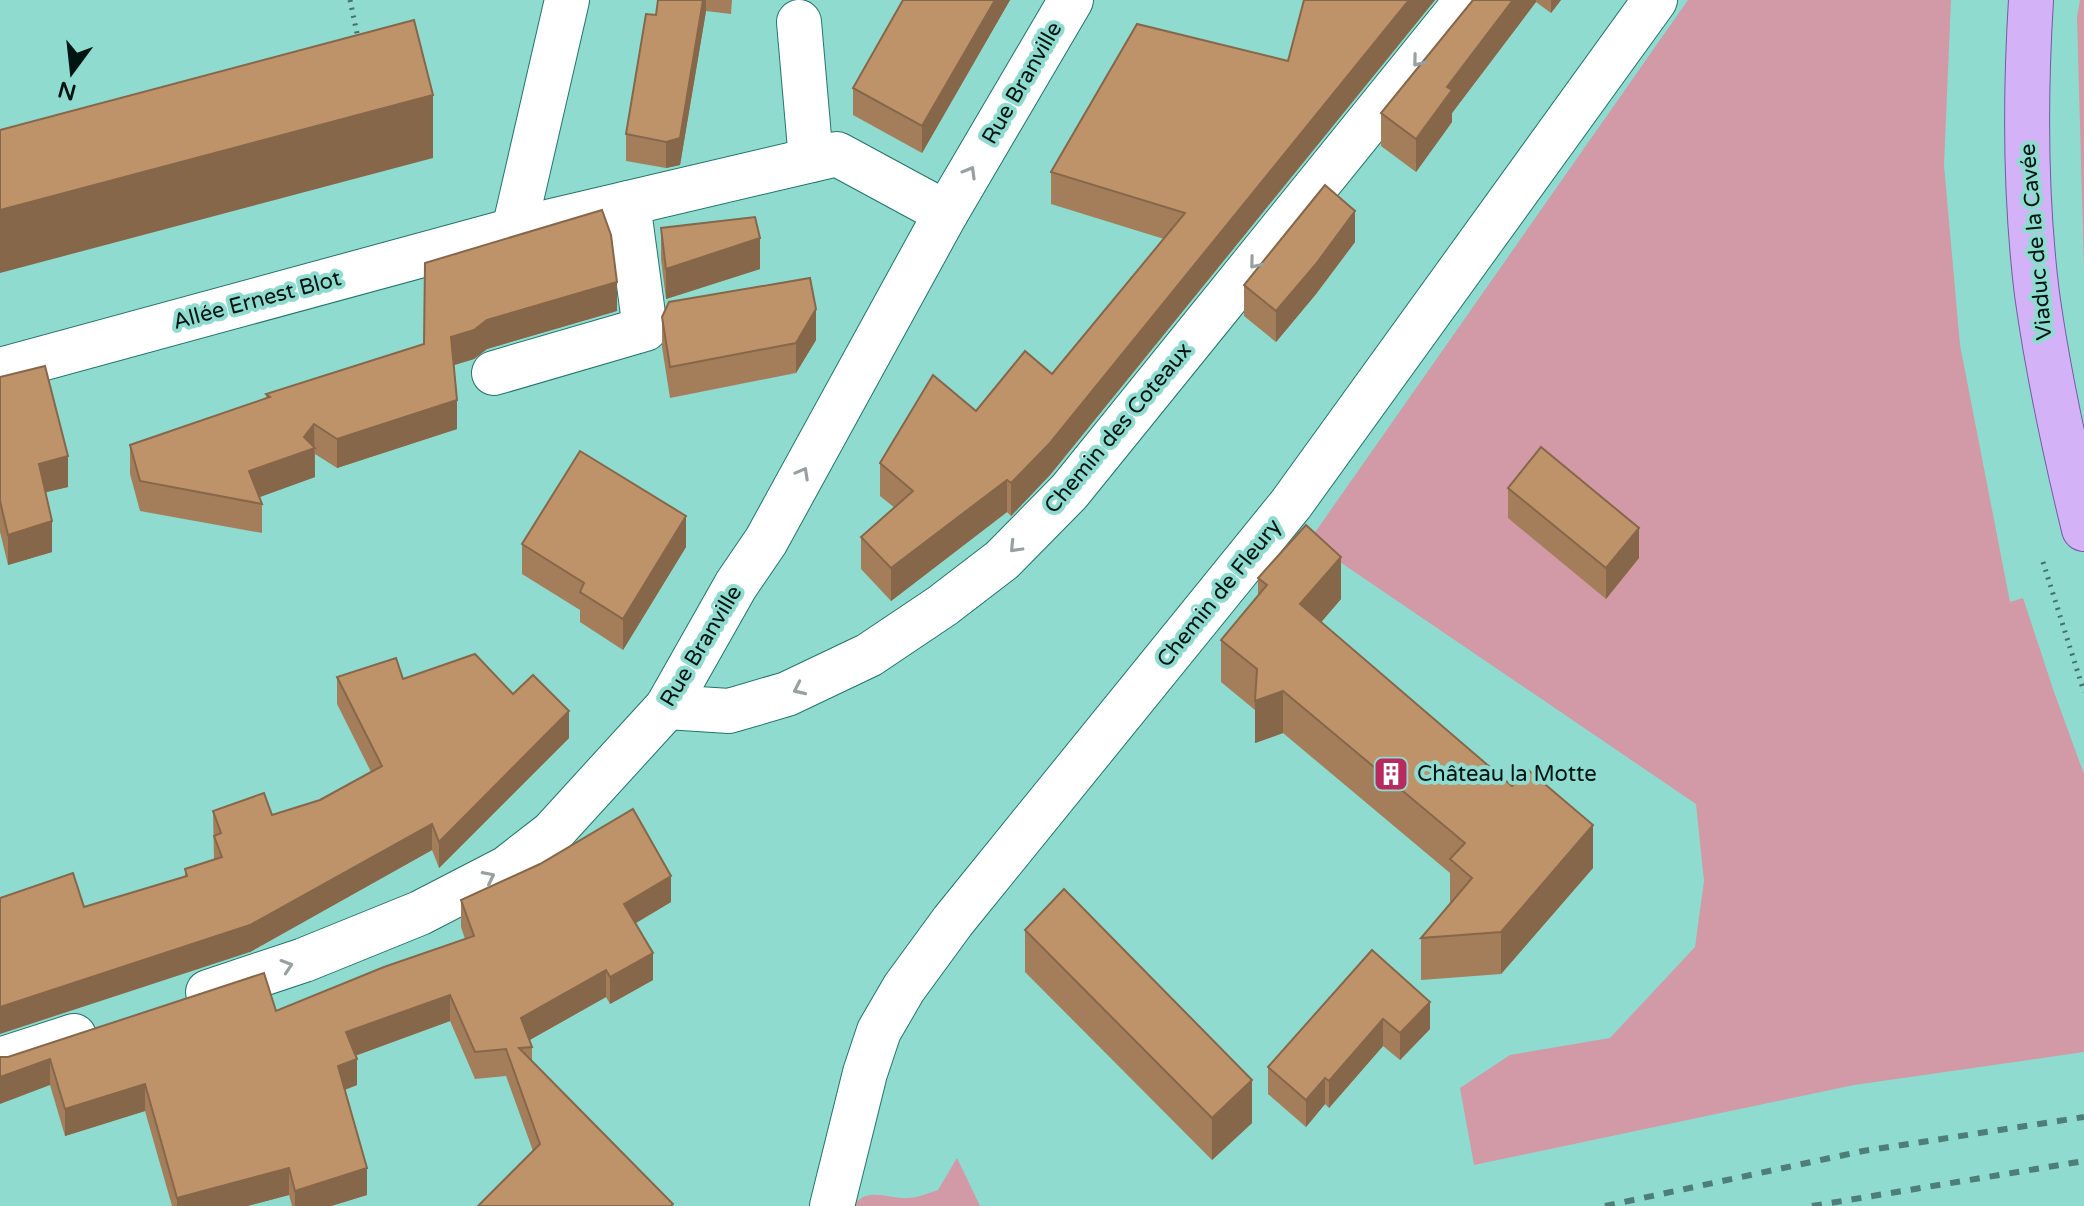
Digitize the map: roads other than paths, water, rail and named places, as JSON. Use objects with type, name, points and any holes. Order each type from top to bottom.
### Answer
[{"type":"main road","name":"Viaduc de la Cavée","points":[[2031,0],[2027,130],[2037,291],[2057,408],[2084,529]]},
{"type":"street","points":[[514,230],[567,0]]},
{"type":"street","name":"Rue Branville","points":[[169,1005],[319,955],[420,913],[507,868],[552,833],[667,707],[736,585],[766,541],[946,213],[1071,0]]},
{"type":"street","name":"Chemin des Coteaux","points":[[667,707],[729,711],[787,694],[869,655],[942,606],[1002,560],[1069,492],[1467,0]]},
{"type":"street","name":"Chemin de Fleury","points":[[832,1206],[865,1073],[879,1031],[904,988],[953,921],[1291,504],[1655,0]]},
{"type":"street","points":[[799,22],[811,160]]},
{"type":"street","name":"Allée Ernest Blot","points":[[0,370],[514,230],[837,154],[946,213]]},
{"type":"street","points":[[640,200],[664,258]]},
{"type":"street","points":[[494,373],[645,329],[640,200]]},
{"type":"street","points":[[0,1060],[109,1024]]},
{"type":"railway","points":[[1605,1206],[1863,1151],[2084,1117]]},
{"type":"railway","points":[[1812,1206],[2084,1161]]},
{"type":"place","name":"Château la Motte","points":[[1391,774]]}]
